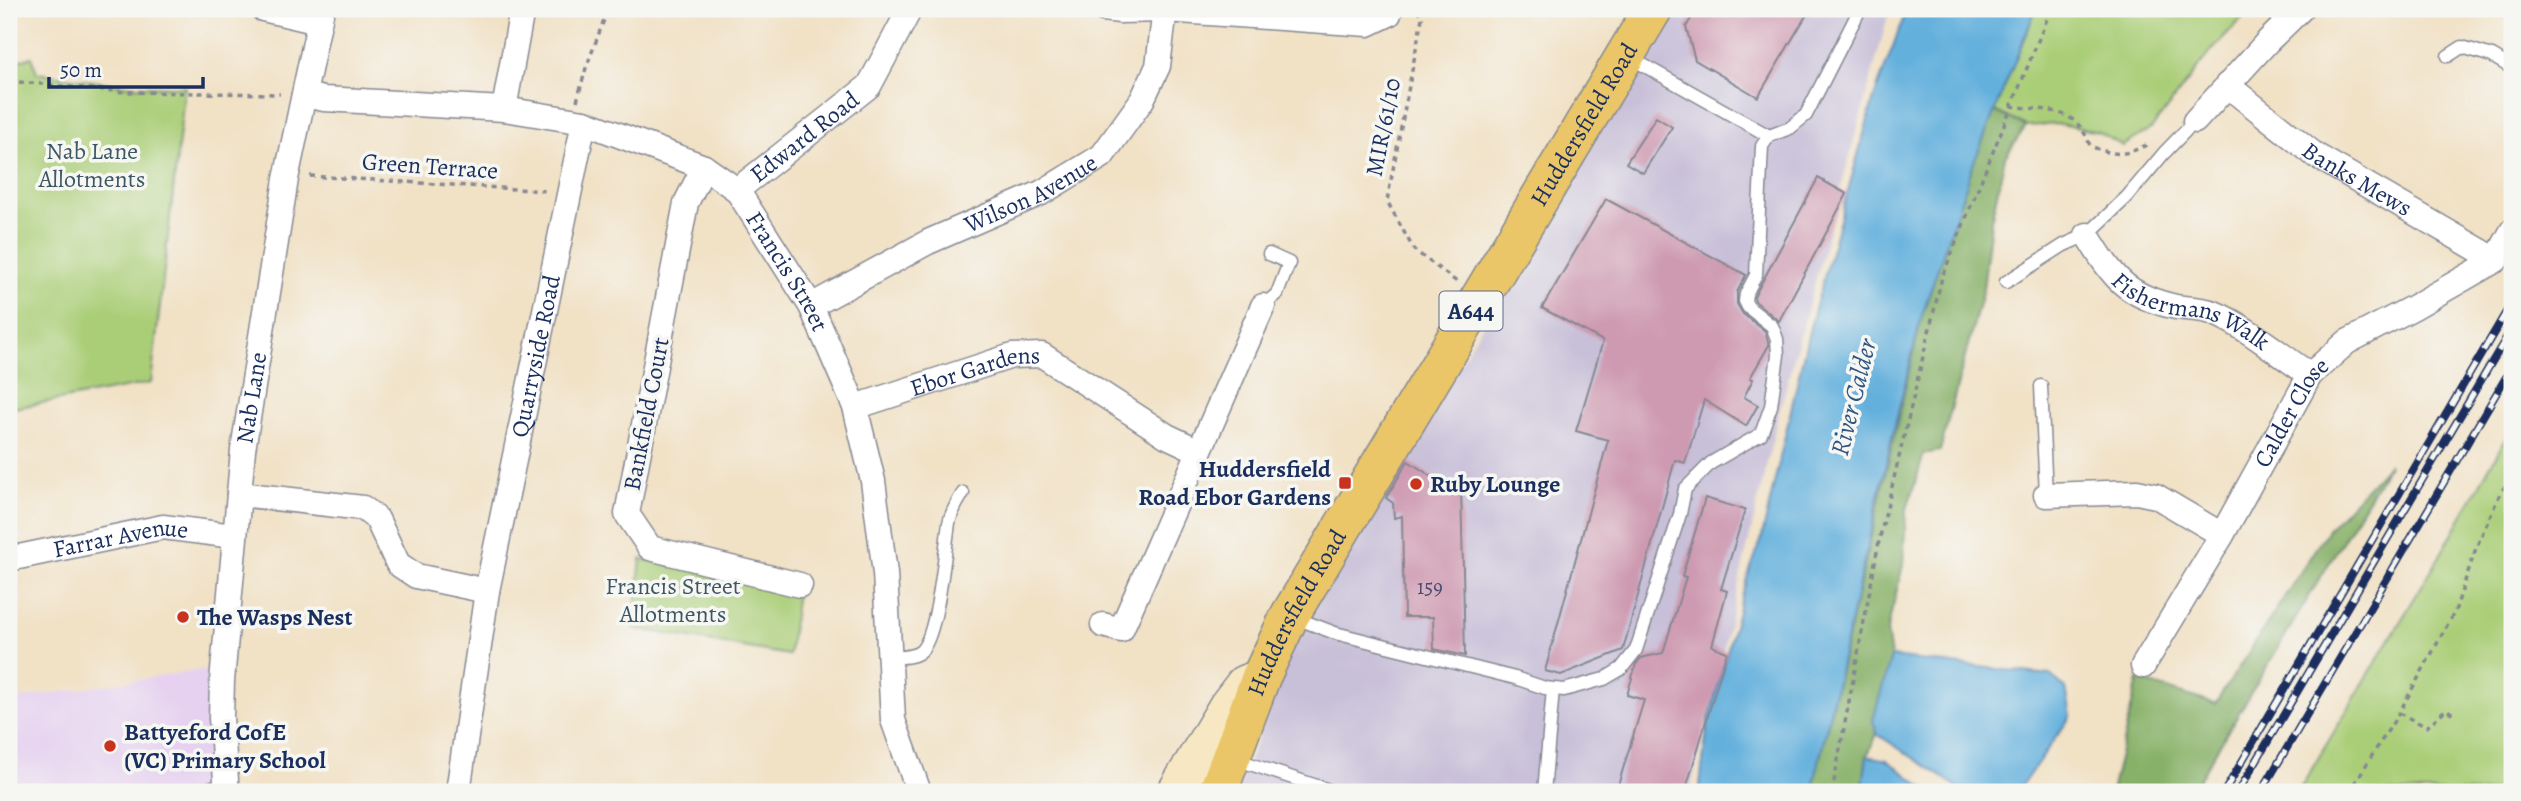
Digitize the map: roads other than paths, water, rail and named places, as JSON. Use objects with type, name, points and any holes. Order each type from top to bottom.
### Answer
[{"type":"highway","name":"Huddersfield Road","points":[[1224,775],[1261,677],[1290,615],[1653,9]]},
{"type":"street","points":[[262,9],[321,15]]},
{"type":"street","name":"Edward Road","points":[[737,190],[869,86],[910,9]]},
{"type":"street","points":[[1103,9],[1165,10],[1368,24],[1390,11]]},
{"type":"street","points":[[2195,121],[2301,9]]},
{"type":"street","name":"Wilson Avenue","points":[[811,306],[928,242],[1041,193],[1102,156],[1142,100],[1158,66],[1165,10]]},
{"type":"street","name":"Nab Lane","points":[[227,789],[221,718],[222,681],[243,450],[287,175],[321,15]]},
{"type":"street","points":[[504,108],[521,15]]},
{"type":"street","name":"Banks Mews","points":[[2227,85],[2315,155],[2496,260]]},
{"type":"street","name":"Francis Street","points":[[304,95],[324,99],[504,108],[579,121],[704,167],[737,190],[811,306],[855,407],[873,481],[885,573],[893,720],[919,792]]},
{"type":"street","name":"Quarryside Road","points":[[458,792],[487,591],[570,193],[579,121]]},
{"type":"street","name":"Bankfield Court","points":[[704,167],[686,203],[627,514],[650,548],[800,585]]},
{"type":"street","points":[[2496,260],[2512,231]]},
{"type":"street","name":"Fishermans Walk","points":[[2087,235],[2110,272],[2130,290],[2153,302],[2213,312],[2310,374]]},
{"type":"street","name":"Calder Close","points":[[2143,666],[2222,535],[2310,374],[2347,341],[2414,307],[2496,260]]},
{"type":"street","points":[[1103,625],[1122,630],[1263,306]]},
{"type":"street","name":"Ebor Gardens","points":[[855,407],[1012,356],[1042,355],[1167,436],[1199,451]]},
{"type":"street","points":[[2046,495],[2137,492],[2156,496],[2222,535]]},
{"type":"street","points":[[239,494],[363,508],[377,519],[398,564],[416,576],[487,591]]},
{"type":"street","name":"Farrar Avenue","points":[[9,559],[163,527],[234,536]]},
{"type":"street","points":[[1175,792],[1227,705],[1244,682],[1261,677]]},
{"type":"lane","points":[[1290,615],[1335,633],[1553,689],[1564,690],[1604,678],[1621,669],[1636,650],[1680,514],[1685,489],[1711,463],[1761,434],[1771,406],[1778,355],[1772,326],[1748,307],[1745,301],[1756,275],[1762,146],[1769,136],[1790,128],[1807,115],[1860,9]]},
{"type":"lane","points":[[2448,55],[2462,47],[2492,56],[2512,68]]},
{"type":"lane","points":[[1625,55],[1769,136]]},
{"type":"lane","points":[[2006,282],[2064,245],[2087,235],[2127,197],[2195,121]]},
{"type":"lane","points":[[1263,306],[1277,294],[1289,262],[1269,254]]},
{"type":"lane","points":[[2041,386],[2046,495]]},
{"type":"lane","points":[[890,658],[918,654],[924,648],[935,612],[949,523],[962,493]]},
{"type":"lane","points":[[1544,792],[1553,689]]},
{"type":"lane","points":[[1224,775],[1335,792]]},
{"type":"lane","points":[[182,792],[227,789]]},
{"type":"water","name":"River Calder","points":[[1907,9],[2036,9],[1974,162],[1922,315],[1812,792],[1699,792],[1708,723],[1747,578],[1761,541],[1809,331],[1875,94]]},
{"type":"water","points":[[1891,657],[2050,675],[2066,688],[2071,716],[2017,792],[1965,792],[1877,734],[1873,720]]},
{"type":"water","points":[[1867,756],[1887,760],[1930,792],[1862,792]]},
{"type":"railway","points":[[2224,792],[2512,302]]},
{"type":"railway","points":[[2238,792],[2512,328]]},
{"type":"railway","points":[[2261,792],[2512,367]]},
{"type":"place","name":"Huddersfield Road Ebor Gardens","points":[[1345,483]]},
{"type":"place","name":"Ruby Lounge","points":[[1416,484]]},
{"type":"place","name":"The Wasps Nest","points":[[183,617]]},
{"type":"place","name":"Battyeford CofE (VC) Primary School","points":[[110,746]]},
{"type":"park label","name":"Nab Lane Allotments","points":[[92,165]]},
{"type":"park label","name":"Francis Street Allotments","points":[[673,600]]}]
